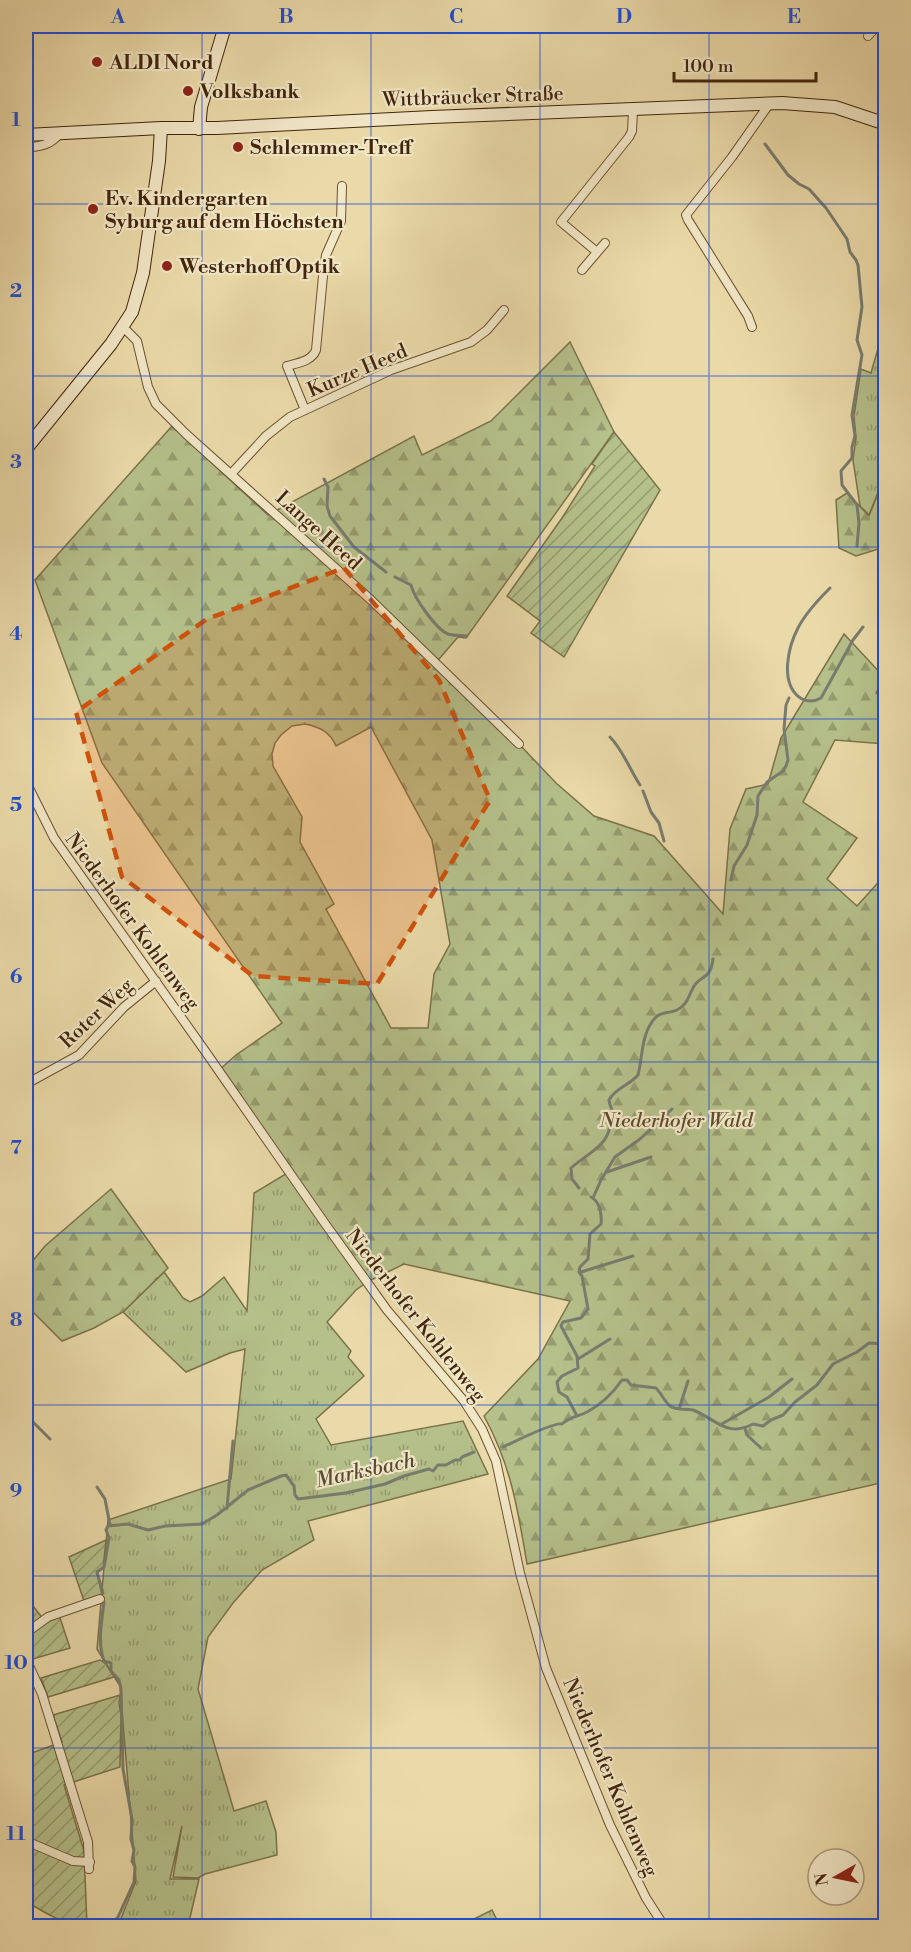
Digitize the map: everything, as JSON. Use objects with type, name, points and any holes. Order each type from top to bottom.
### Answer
[{"type":"main road","points":[[199,129],[201,107],[225,26]]},
{"type":"main road","name":"Wittbräucker Straße","points":[[26,135],[770,104],[811,104],[835,107],[885,124]]},
{"type":"main road","points":[[26,449],[124,328],[136,302],[143,273],[159,161],[161,128]]},
{"type":"street","points":[[868,36],[877,26]]},
{"type":"street","points":[[752,327],[748,316],[686,214],[732,157],[770,104]]},
{"type":"street","points":[[597,252],[561,222],[629,137],[632,130],[633,110]]},
{"type":"street","name":"Wittbräucker Straße","points":[[26,148],[46,145],[54,141],[58,134]]},
{"type":"street","points":[[305,410],[287,366],[310,358],[316,350],[326,255],[341,221],[342,186]]},
{"type":"street","points":[[582,270],[605,243]]},
{"type":"street","name":"Kurze Heed","points":[[231,474],[266,436],[290,417],[391,370],[471,342],[487,330],[504,310]]},
{"type":"street","name":"Lange Heed","points":[[124,328],[137,341],[148,387],[156,404],[186,434],[371,600],[519,744]]},
{"type":"street","name":"Niederhofer Kohlenweg","points":[[26,784],[54,838],[367,1282],[406,1334],[464,1401],[482,1428],[496,1461],[523,1583],[546,1668],[610,1825],[646,1898],[664,1926]]},
{"type":"street","name":"Roter Weg","points":[[26,1084],[79,1055],[124,1007],[156,981]]},
{"type":"street","points":[[26,1632],[48,1617],[100,1599]]},
{"type":"street","points":[[26,1841],[90,1866],[88,1842],[42,1694],[27,1663]]},
{"type":"highlighted area","points":[[344,568],[439,680],[490,800],[377,984],[253,976],[122,877],[76,712],[207,619]]},
{"type":"green space","points":[[885,338],[885,475],[869,515],[860,506],[853,460],[856,438],[854,416],[861,369],[871,373],[879,345]]},
{"type":"green space","name":"Niederhofer Wald","points":[[570,342],[614,432],[466,638],[458,637],[433,666],[594,816],[654,836],[723,914],[730,829],[746,789],[768,784],[781,738],[844,634],[885,678],[876,693],[885,702],[885,744],[835,740],[803,802],[857,838],[827,879],[857,906],[885,875],[885,1482],[527,1564],[517,1506],[507,1470],[484,1416],[538,1359],[570,1301],[404,1264],[367,1282],[219,1070],[236,1055],[282,1023],[102,763],[35,580],[172,426],[268,515],[414,436],[422,455],[491,421]],"holes":[[[305,724],[328,734],[336,746],[371,727],[432,840],[450,944],[434,974],[428,1028],[391,1028],[326,909],[334,904],[300,842],[302,817],[273,766],[272,754],[275,743],[281,735],[292,726]]]},
{"type":"green space","points":[[614,432],[660,490],[564,657],[531,633],[540,621],[507,596],[562,518],[595,466],[592,464]]},
{"type":"green space","points":[[885,476],[885,547],[856,556],[839,548],[836,500],[847,493],[869,516]]},
{"type":"green space","points":[[289,1172],[367,1282],[356,1290],[327,1322],[351,1351],[348,1357],[364,1376],[316,1419],[331,1445],[463,1421],[488,1474],[308,1521],[314,1540],[262,1570],[233,1603],[208,1637],[198,1689],[234,1811],[266,1801],[276,1832],[277,1855],[205,1874],[198,1878],[173,1877],[182,1826],[170,1879],[199,1879],[188,1926],[118,1926],[136,1881],[120,1686],[97,1649],[108,1520],[231,1479],[245,1349],[186,1372],[123,1312],[164,1272],[183,1298],[190,1302],[202,1296],[224,1277],[247,1311],[254,1193]]},
{"type":"green space","points":[[111,1189],[168,1268],[123,1312],[94,1328],[62,1341],[26,1305],[26,1269],[45,1246]]},
{"type":"green space","points":[[106,1540],[103,1568],[97,1573],[102,1595],[84,1601],[69,1557]]},
{"type":"green space","points":[[26,1597],[44,1620],[59,1615],[70,1648],[26,1661]]},
{"type":"green space","points":[[100,1660],[106,1664],[114,1677],[48,1697],[41,1678]]},
{"type":"green space","points":[[120,1695],[120,1767],[64,1785],[84,1851],[87,1926],[71,1924],[55,1918],[26,1901],[26,1755],[62,1742],[53,1715]]},
{"type":"green space","points":[[492,1910],[500,1926],[460,1926]]},
{"type":"waterway","points":[[765,144],[788,175],[809,189],[826,208],[847,239],[850,252],[858,265],[862,307],[857,340],[862,355],[852,415],[855,436],[852,458],[841,471],[842,485],[857,505],[859,523],[857,546]]},
{"type":"waterway","name":"Lange Heed","points":[[324,479],[328,487],[327,506],[330,516],[354,547],[386,572]]},
{"type":"waterway","name":"Lange Heed","points":[[395,577],[411,585],[426,612],[443,631],[450,635],[467,636]]},
{"type":"waterway","points":[[830,588],[804,617],[791,645],[788,674],[793,691],[804,700],[821,698],[853,640],[863,627]]},
{"type":"waterway","name":"Marksbach","points":[[731,880],[734,866],[747,845],[757,815],[758,796],[767,782],[783,771],[788,760],[784,729],[786,705],[789,698]]},
{"type":"waterway","name":"Lange Heed","points":[[610,737],[623,754],[640,785]]},
{"type":"waterway","name":"Lange Heed","points":[[643,791],[651,812],[659,823],[664,841]]},
{"type":"waterway","name":"Marksbach","points":[[579,1188],[572,1179],[571,1168],[605,1140],[614,1120],[609,1100],[615,1092],[638,1075],[645,1037],[651,1023],[658,1015],[677,1010],[683,1005],[696,984],[710,971],[713,959]]},
{"type":"waterway","points":[[593,1198],[615,1157],[640,1139],[672,1109]]},
{"type":"waterway","points":[[607,1172],[651,1157]]},
{"type":"waterway","name":"Marksbach","points":[[577,1416],[567,1397],[559,1392],[557,1382],[562,1376],[578,1368],[577,1356],[561,1326],[563,1322],[581,1318],[588,1309],[582,1276],[579,1272],[580,1267],[588,1259],[590,1234],[601,1224],[601,1212],[591,1197]]},
{"type":"waterway","points":[[581,1272],[633,1256]]},
{"type":"waterway","points":[[578,1359],[610,1339]]},
{"type":"waterway","points":[[503,1447],[587,1412],[607,1398],[622,1380],[627,1380],[631,1385],[656,1388],[673,1408],[693,1410],[722,1426],[736,1429],[753,1424],[763,1426],[783,1415],[795,1402],[817,1385],[833,1364],[869,1343],[886,1344]]},
{"type":"waterway","points":[[720,1425],[769,1397],[792,1379]]},
{"type":"waterway","points":[[679,1409],[688,1381]]},
{"type":"waterway","points":[[26,1415],[50,1439]]},
{"type":"waterway","points":[[745,1428],[747,1435],[761,1448]]},
{"type":"waterway","points":[[227,1508],[233,1441]]},
{"type":"waterway","name":"Marksbach","points":[[103,1593],[97,1572],[104,1567],[109,1538],[106,1530],[108,1526],[128,1524],[148,1530],[165,1526],[202,1524],[248,1490],[281,1476],[286,1475],[294,1486],[298,1499],[346,1493],[385,1484],[429,1469],[433,1471],[438,1465],[460,1460],[474,1452]]},
{"type":"waterway","points":[[97,1487],[105,1499],[110,1525]]},
{"type":"waterway","name":"Marksbach","points":[[104,1602],[101,1646],[104,1661],[111,1663],[111,1671],[119,1680],[121,1689],[123,1769],[132,1819],[131,1839],[134,1850],[132,1861],[135,1867],[134,1882],[118,1917],[111,1926]]},
{"type":"place","name":"ALDI Nord","points":[[97,62]]},
{"type":"place","name":"Volksbank","points":[[188,91]]},
{"type":"place","name":"Schlemmer-Treff","points":[[238,147]]},
{"type":"place","name":"Ev. Kindergarten Syburg auf dem Höchsten","points":[[93,209]]},
{"type":"place","name":"Westerhoff Optik","points":[[167,266]]}]
